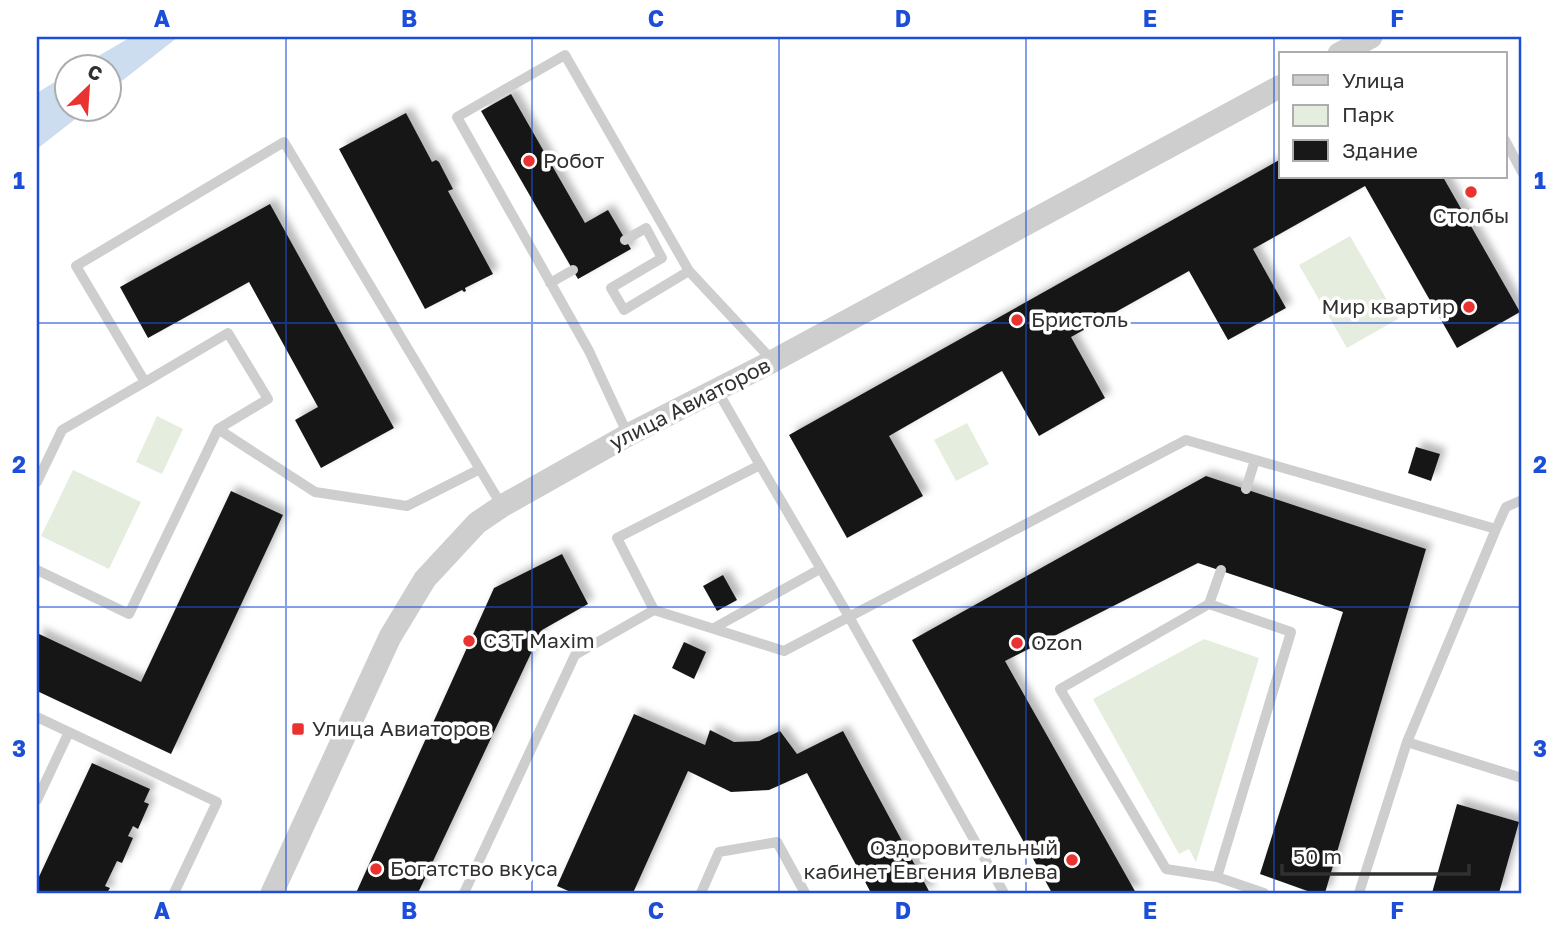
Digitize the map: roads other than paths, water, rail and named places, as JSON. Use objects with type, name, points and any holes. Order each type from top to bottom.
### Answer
[{"type":"street","points":[[1343,52],[1371,37]]},
{"type":"street","name":"улица Авиаторов","points":[[272,893],[380,659],[412,600],[425,579],[477,523],[628,435],[773,361],[1279,87]]},
{"type":"lane","points":[[628,435],[589,351],[457,117],[565,55],[689,271],[773,361]]},
{"type":"lane","points":[[145,382],[76,266],[284,142],[502,506]]},
{"type":"lane","points":[[1506,142],[1522,173]]},
{"type":"lane","points":[[625,240],[646,228],[662,258],[611,288],[624,310],[689,271]]},
{"type":"lane","points":[[550,282],[573,270]]},
{"type":"lane","points":[[37,570],[129,614],[218,429],[268,399],[228,333],[62,430],[38,476]]},
{"type":"lane","points":[[717,390],[848,615],[1003,893]]},
{"type":"lane","points":[[218,429],[315,492],[407,506],[480,469]]},
{"type":"lane","points":[[760,465],[617,538],[654,610],[784,650],[1186,440],[1496,528]]},
{"type":"lane","points":[[1246,489],[1255,460]]},
{"type":"lane","points":[[1359,893],[1407,742],[1496,528],[1506,507],[1522,500]]},
{"type":"lane","points":[[714,628],[820,569]]},
{"type":"lane","points":[[1221,570],[1209,604],[1060,689],[1166,869],[1217,877],[1264,893]]},
{"type":"lane","points":[[1209,604],[1292,632],[1217,877]]},
{"type":"lane","points":[[464,893],[575,655],[654,610]]},
{"type":"lane","points":[[37,716],[217,802],[174,893]]},
{"type":"lane","points":[[37,800],[69,732]]},
{"type":"lane","points":[[1407,742],[1522,778]]},
{"type":"lane","points":[[701,893],[719,852],[777,842],[806,893]]},
{"type":"water","points":[[131,37],[178,37],[122,81],[122,52],[105,52]]},
{"type":"water","points":[[52,84],[52,122],[71,122],[37,149],[37,93]]},
{"type":"place","name":"Робот","points":[[529,161]]},
{"type":"place","name":"Столбы","points":[[1471,192]]},
{"type":"place","name":"Мир квартир","points":[[1469,307]]},
{"type":"place","name":"Бристоль","points":[[1017,320]]},
{"type":"place","name":"СЗТ Maxim","points":[[469,641]]},
{"type":"place","name":"Ozon","points":[[1017,643]]},
{"type":"place","name":"Улица Авиаторов","points":[[298,729]]},
{"type":"place","name":"Оздоровительный кабинет Евгения Ивлева","points":[[1072,860]]},
{"type":"place","name":"Богатство вкуса","points":[[376,869]]}]
